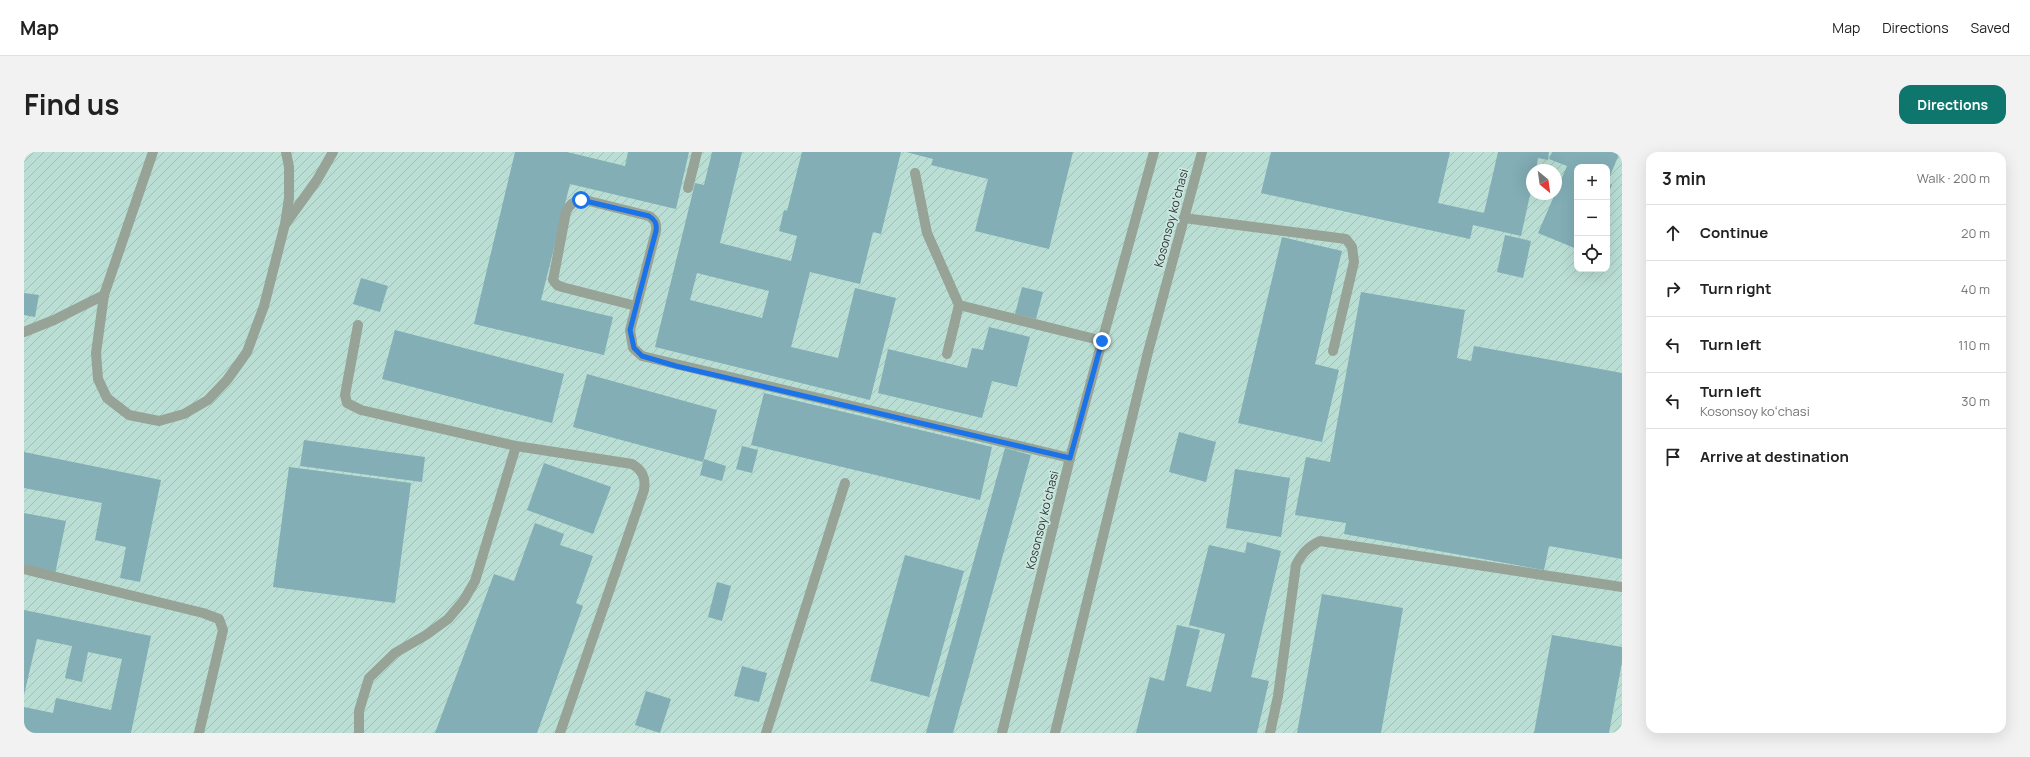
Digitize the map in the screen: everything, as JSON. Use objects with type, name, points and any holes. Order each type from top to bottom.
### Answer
[{"type":"street","points":[[153,152],[104,295],[96,353],[98,380],[107,398],[129,414],[159,421],[184,414],[208,400],[228,380],[247,352],[264,306],[284,224],[289,198],[289,167],[286,152]]},
{"type":"street","points":[[284,224],[317,180],[333,152]]},
{"type":"street","points":[[688,188],[698,152]]},
{"type":"street","name":"Kosonsoy koʻchasi","points":[[1002,733],[1070,458],[1154,152]]},
{"type":"street","name":"Kosonsoy koʻchasi","points":[[1055,733],[1148,352],[1202,152]]},
{"type":"street","points":[[915,173],[927,233],[959,305],[947,354]]},
{"type":"street","points":[[636,306],[562,287],[557,285],[553,280],[566,212],[569,205],[576,200],[649,216],[654,220],[657,226],[630,330],[634,348],[642,356],[1070,458]]},
{"type":"street","points":[[1184,218],[1346,239],[1352,247],[1354,262],[1333,351]]},
{"type":"street","points":[[24,332],[54,320],[104,295]]},
{"type":"street","points":[[959,305],[1102,341]]},
{"type":"street","points":[[358,325],[345,395],[347,403],[361,410],[516,446],[632,464],[639,468],[643,474],[645,482],[644,490],[560,733]]},
{"type":"street","points":[[360,733],[359,711],[369,678],[396,653],[426,635],[448,619],[464,600],[475,581],[516,446]]},
{"type":"street","points":[[766,733],[845,482]]},
{"type":"street","points":[[1270,733],[1278,696],[1296,566],[1301,555],[1310,546],[1320,541],[1622,587]]},
{"type":"street","points":[[24,569],[203,613],[219,619],[223,630],[199,733]]},
{"type":"shaded area","points":[[24,152],[1622,152],[1622,733],[24,733]]},
{"type":"building","points":[[515,152],[567,152],[625,166],[628,152],[689,152],[676,209],[570,184],[541,300],[613,317],[604,355],[474,324]]},
{"type":"building","points":[[712,152],[742,152],[720,243],[791,261],[797,236],[779,231],[784,210],[787,211],[802,152],[901,152],[881,234],[873,232],[860,284],[810,272],[791,347],[838,358],[855,288],[896,298],[870,400],[655,347],[695,183],[704,185]],"holes":[[[697,273],[769,291],[762,318],[690,300]]]},
{"type":"building","points":[[906,152],[1073,152],[1049,249],[975,231],[988,179],[931,165],[933,159]]},
{"type":"building","points":[[1271,152],[1450,152],[1438,203],[1484,213],[1498,152],[1549,152],[1548,160],[1538,158],[1537,164],[1526,164],[1526,200],[1529,200],[1521,236],[1473,225],[1470,239],[1261,193]]},
{"type":"building","points":[[1552,152],[1620,152],[1610,176],[1610,164],[1574,164],[1574,248],[1538,233],[1552,200],[1562,200],[1562,178],[1567,166],[1549,159]]},
{"type":"building","points":[[1505,235],[1531,241],[1523,278],[1497,272]]},
{"type":"building","points":[[1282,237],[1342,251],[1315,364],[1339,370],[1322,442],[1238,423]]},
{"type":"building","points":[[361,278],[388,286],[380,312],[353,304]]},
{"type":"building","points":[[1022,287],[1043,292],[1036,319],[1015,314]]},
{"type":"building","points":[[1361,292],[1465,310],[1457,358],[1471,361],[1474,346],[1622,373],[1622,559],[1549,546],[1544,570],[1344,534],[1346,523],[1295,515],[1306,457],[1330,462]]},
{"type":"building","points":[[24,293],[39,295],[35,317],[24,315]]},
{"type":"building","points":[[989,327],[1030,337],[1017,387],[992,381],[982,418],[878,393],[888,349],[967,368],[972,348],[983,350]]},
{"type":"building","points":[[395,330],[564,374],[552,423],[382,379]]},
{"type":"building","points":[[587,374],[717,410],[703,462],[573,427]]},
{"type":"building","points":[[764,393],[992,447],[980,500],[751,445]]},
{"type":"building","points":[[1179,432],[1216,442],[1206,482],[1169,472]]},
{"type":"building","points":[[304,440],[425,457],[422,482],[300,466]]},
{"type":"building","points":[[742,446],[758,450],[752,473],[736,469]]},
{"type":"building","points":[[1005,448],[1031,455],[953,733],[926,733]]},
{"type":"building","points":[[24,452],[161,480],[140,582],[120,578],[126,547],[95,540],[102,503],[24,488]]},
{"type":"building","points":[[704,459],[726,466],[722,481],[700,475]]},
{"type":"building","points":[[544,463],[611,487],[593,534],[527,510]]},
{"type":"building","points":[[289,467],[411,483],[395,603],[273,587]]},
{"type":"building","points":[[1235,469],[1290,478],[1281,537],[1226,528]]},
{"type":"building","points":[[24,513],[66,521],[55,574],[24,567]]},
{"type":"building","points":[[535,523],[564,534],[560,545],[593,556],[576,603],[583,606],[537,733],[435,733],[494,574],[514,581]]},
{"type":"building","points":[[1247,542],[1281,551],[1251,677],[1269,681],[1257,733],[1136,733],[1150,677],[1164,681],[1177,625],[1200,630],[1186,686],[1211,692],[1225,634],[1189,625],[1209,545],[1245,553]]},
{"type":"building","points":[[905,555],[964,571],[929,697],[870,681]]},
{"type":"building","points":[[717,582],[731,586],[722,621],[708,617]]},
{"type":"building","points":[[1322,594],[1403,608],[1381,733],[1297,733]]},
{"type":"building","points":[[24,610],[151,636],[131,733],[24,733],[24,707],[53,713],[56,698],[111,710],[122,659],[88,652],[82,682],[65,678],[72,646],[37,639],[24,695]]},
{"type":"building","points":[[1552,635],[1622,647],[1622,662],[1609,733],[1534,733]]},
{"type":"building","points":[[742,666],[767,673],[759,702],[734,696]]},
{"type":"building","points":[[646,691],[671,699],[660,733],[635,725]]},
{"type":"route","points":[[581,200],[649,216],[654,220],[657,226],[656,231],[630,330],[634,348],[642,356],[676,366],[1070,458],[1102,341]]}]
